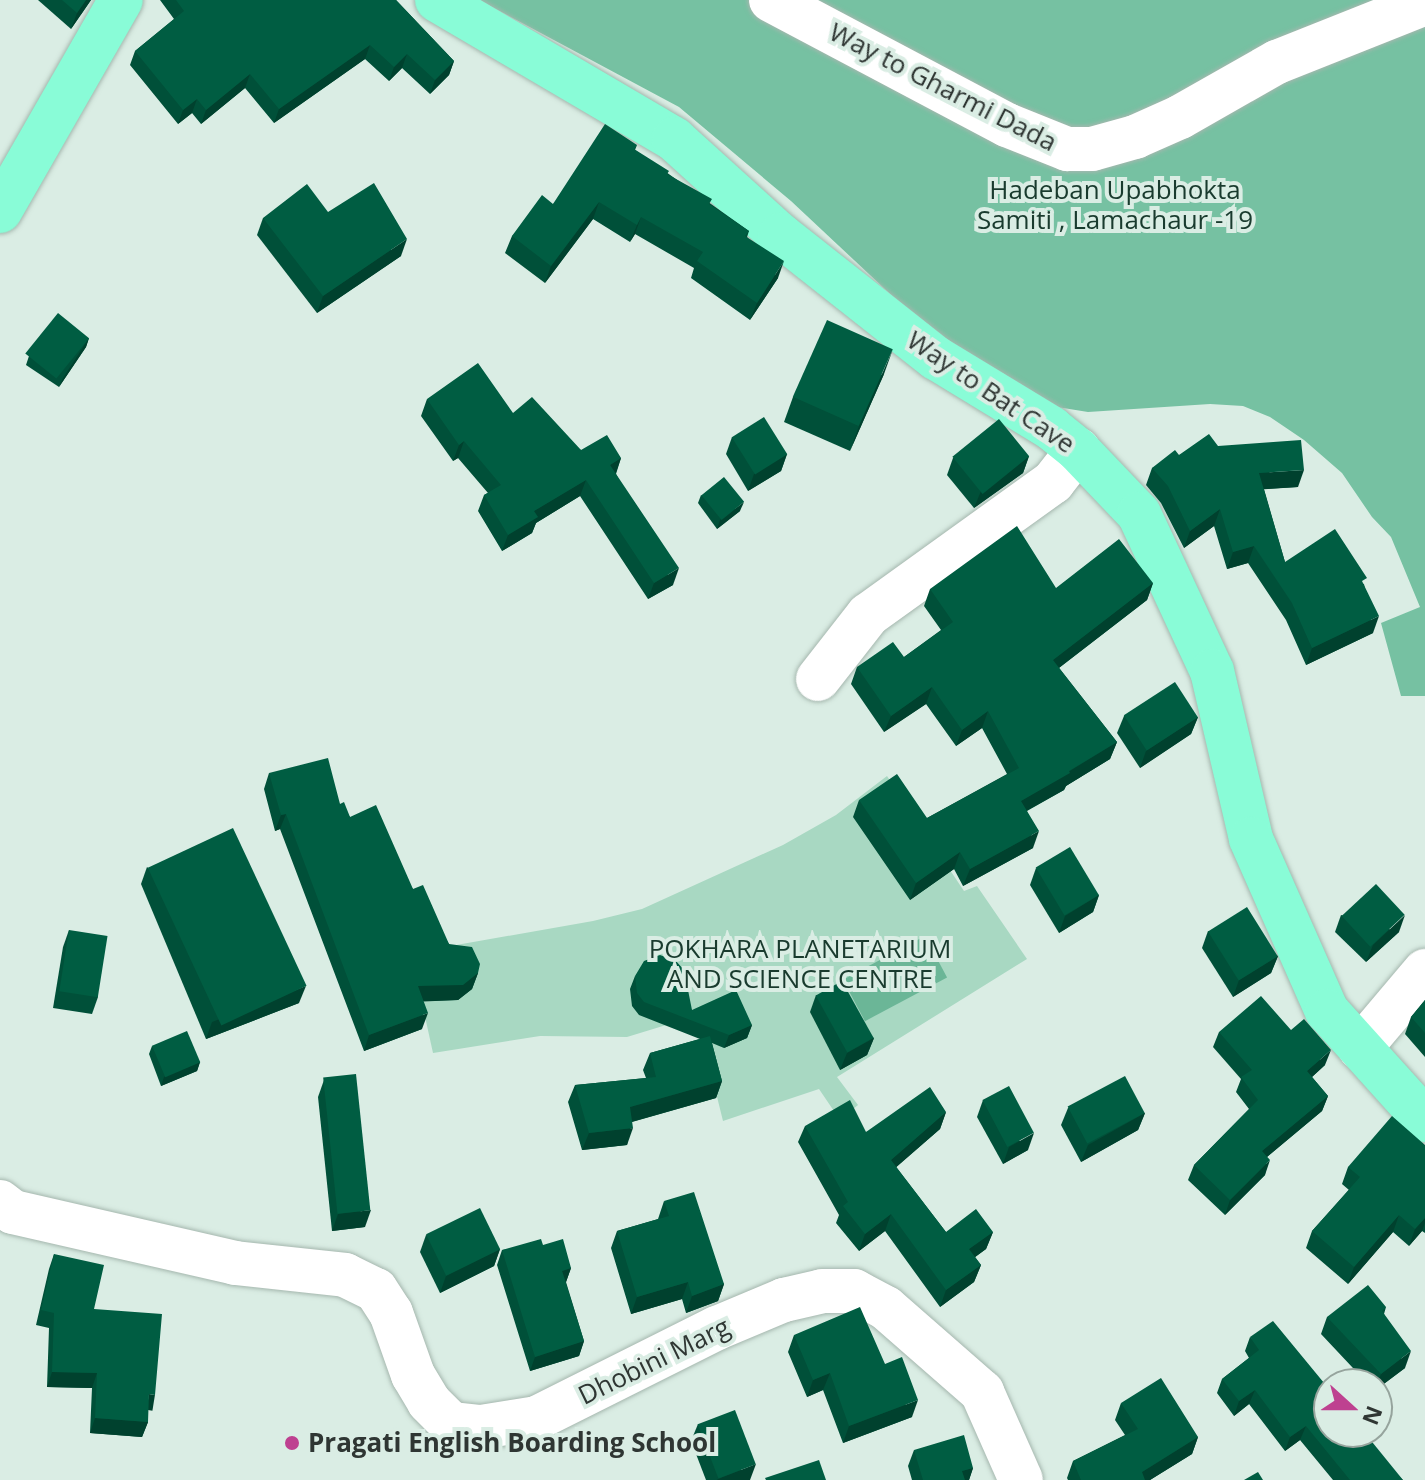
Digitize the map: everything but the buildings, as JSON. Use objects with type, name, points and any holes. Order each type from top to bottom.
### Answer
[{"type":"main road","points":[[0,211],[121,0]]},
{"type":"main road","name":"Way to Bat Cave","points":[[437,0],[674,139],[780,235],[936,358],[1051,428],[1078,450],[1139,514],[1212,671],[1251,839],[1327,1011],[1425,1120]]},
{"type":"street","name":"Way to Gharmi Dada","points":[[771,0],[1007,125],[1067,149],[1092,149],[1135,137],[1180,117],[1277,62],[1425,3]]},
{"type":"street","points":[[818,679],[868,615],[1053,482],[1078,450]]},
{"type":"street","points":[[1360,1048],[1425,971]]},
{"type":"street","name":"Dhobini Marg","points":[[0,1202],[13,1212],[235,1263],[345,1275],[376,1290],[391,1313],[413,1375],[429,1402],[451,1424],[481,1427],[537,1418],[717,1328],[784,1300],[822,1291],[854,1291],[886,1308],[982,1392],[1021,1480]]},
{"type":"green space","name":"Hadeban Upabhokta Samiti , Lamachaur -19","points":[[479,0],[1425,0],[1425,696],[1401,696],[1381,623],[1420,607],[1391,537],[1372,517],[1342,473],[1304,440],[1270,417],[1243,406],[1210,404],[1088,412],[1057,407],[1007,384],[918,320],[791,201],[679,107]]},
{"type":"green space","name":"POKHARA PLANETARIUM AND SCIENCE CENTRE","points":[[887,776],[964,891],[977,886],[1027,959],[837,1077],[858,1105],[840,1120],[819,1089],[723,1121],[698,1020],[676,1022],[627,1037],[540,1036],[433,1053],[411,953],[593,921],[642,909],[783,845],[836,815]]},
{"type":"shaded area","points":[[925,936],[947,977],[865,1021],[843,980]]},
{"type":"place","name":"Pragati English Boarding School","points":[[292,1443]]}]
